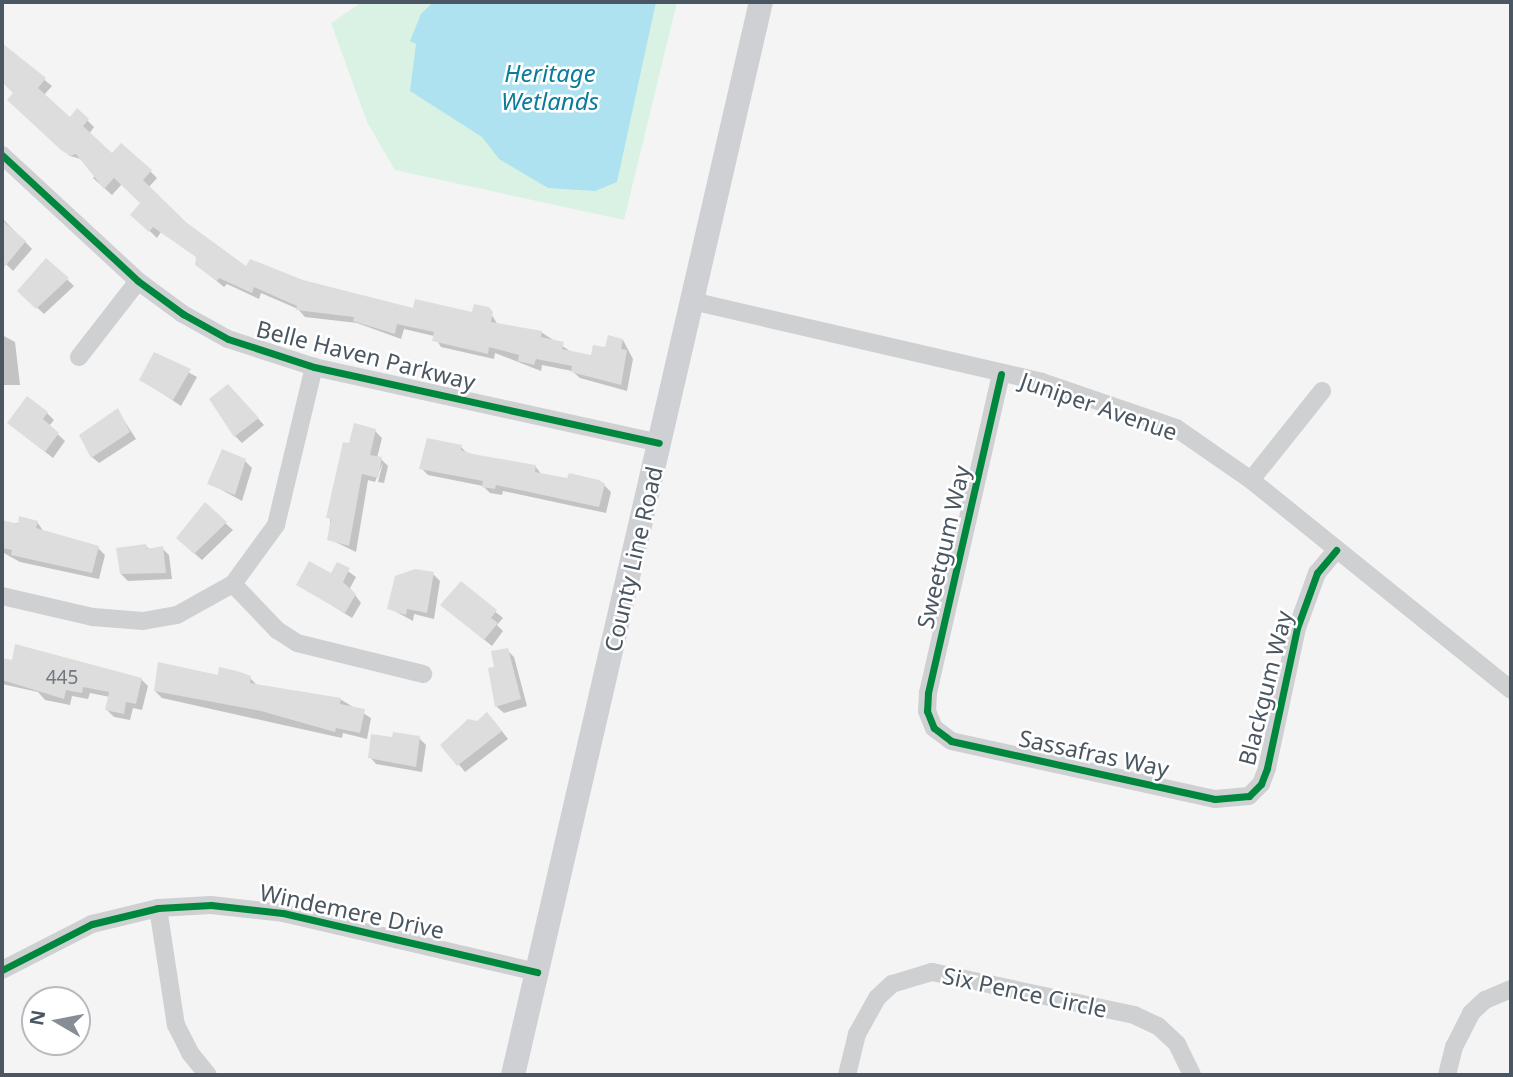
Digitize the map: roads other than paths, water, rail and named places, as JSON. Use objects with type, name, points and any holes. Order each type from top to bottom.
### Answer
[{"type":"main road","name":"County Line Road","points":[[513,1075],[761,2]]},
{"type":"street","name":"Belle Haven Parkway","points":[[2,155],[138,281],[183,314],[228,339],[314,367],[659,443]]},
{"type":"street","points":[[79,357],[138,281]]},
{"type":"street","name":"Juniper Avenue","points":[[692,301],[1042,382],[1175,428],[1251,480],[1511,690]]},
{"type":"street","points":[[2,596],[93,617],[143,621],[177,615],[233,584],[276,525],[314,367]]},
{"type":"street","name":"Sweetgum Way","points":[[934,728],[927,712],[928,693],[1001,374]]},
{"type":"street","points":[[1251,480],[1322,391]]},
{"type":"street","name":"Blackgum Way","points":[[1249,796],[1261,784],[1267,768],[1297,628],[1317,573],[1336,550]]},
{"type":"street","points":[[233,584],[277,630],[297,643],[423,674]]},
{"type":"street","name":"Sassafras Way","points":[[934,728],[950,741],[1215,799],[1249,796]]},
{"type":"street","name":"Windemere Drive","points":[[2,970],[92,923],[158,908],[212,905],[283,913],[537,972]]},
{"type":"street","points":[[158,908],[176,1025],[190,1053],[208,1075]]},
{"type":"street","name":"Six Pence Circle","points":[[847,1075],[857,1034],[877,998],[892,984],[932,972],[1134,1015],[1158,1026],[1177,1044],[1192,1075]]},
{"type":"street","points":[[1447,1075],[1461,1029],[1471,1013],[1505,990]]},
{"type":"water","name":"Heritage Wetlands","points":[[433,2],[656,2],[617,182],[595,191],[548,188],[499,159],[482,137],[410,91],[416,44],[410,41],[421,14]]}]
